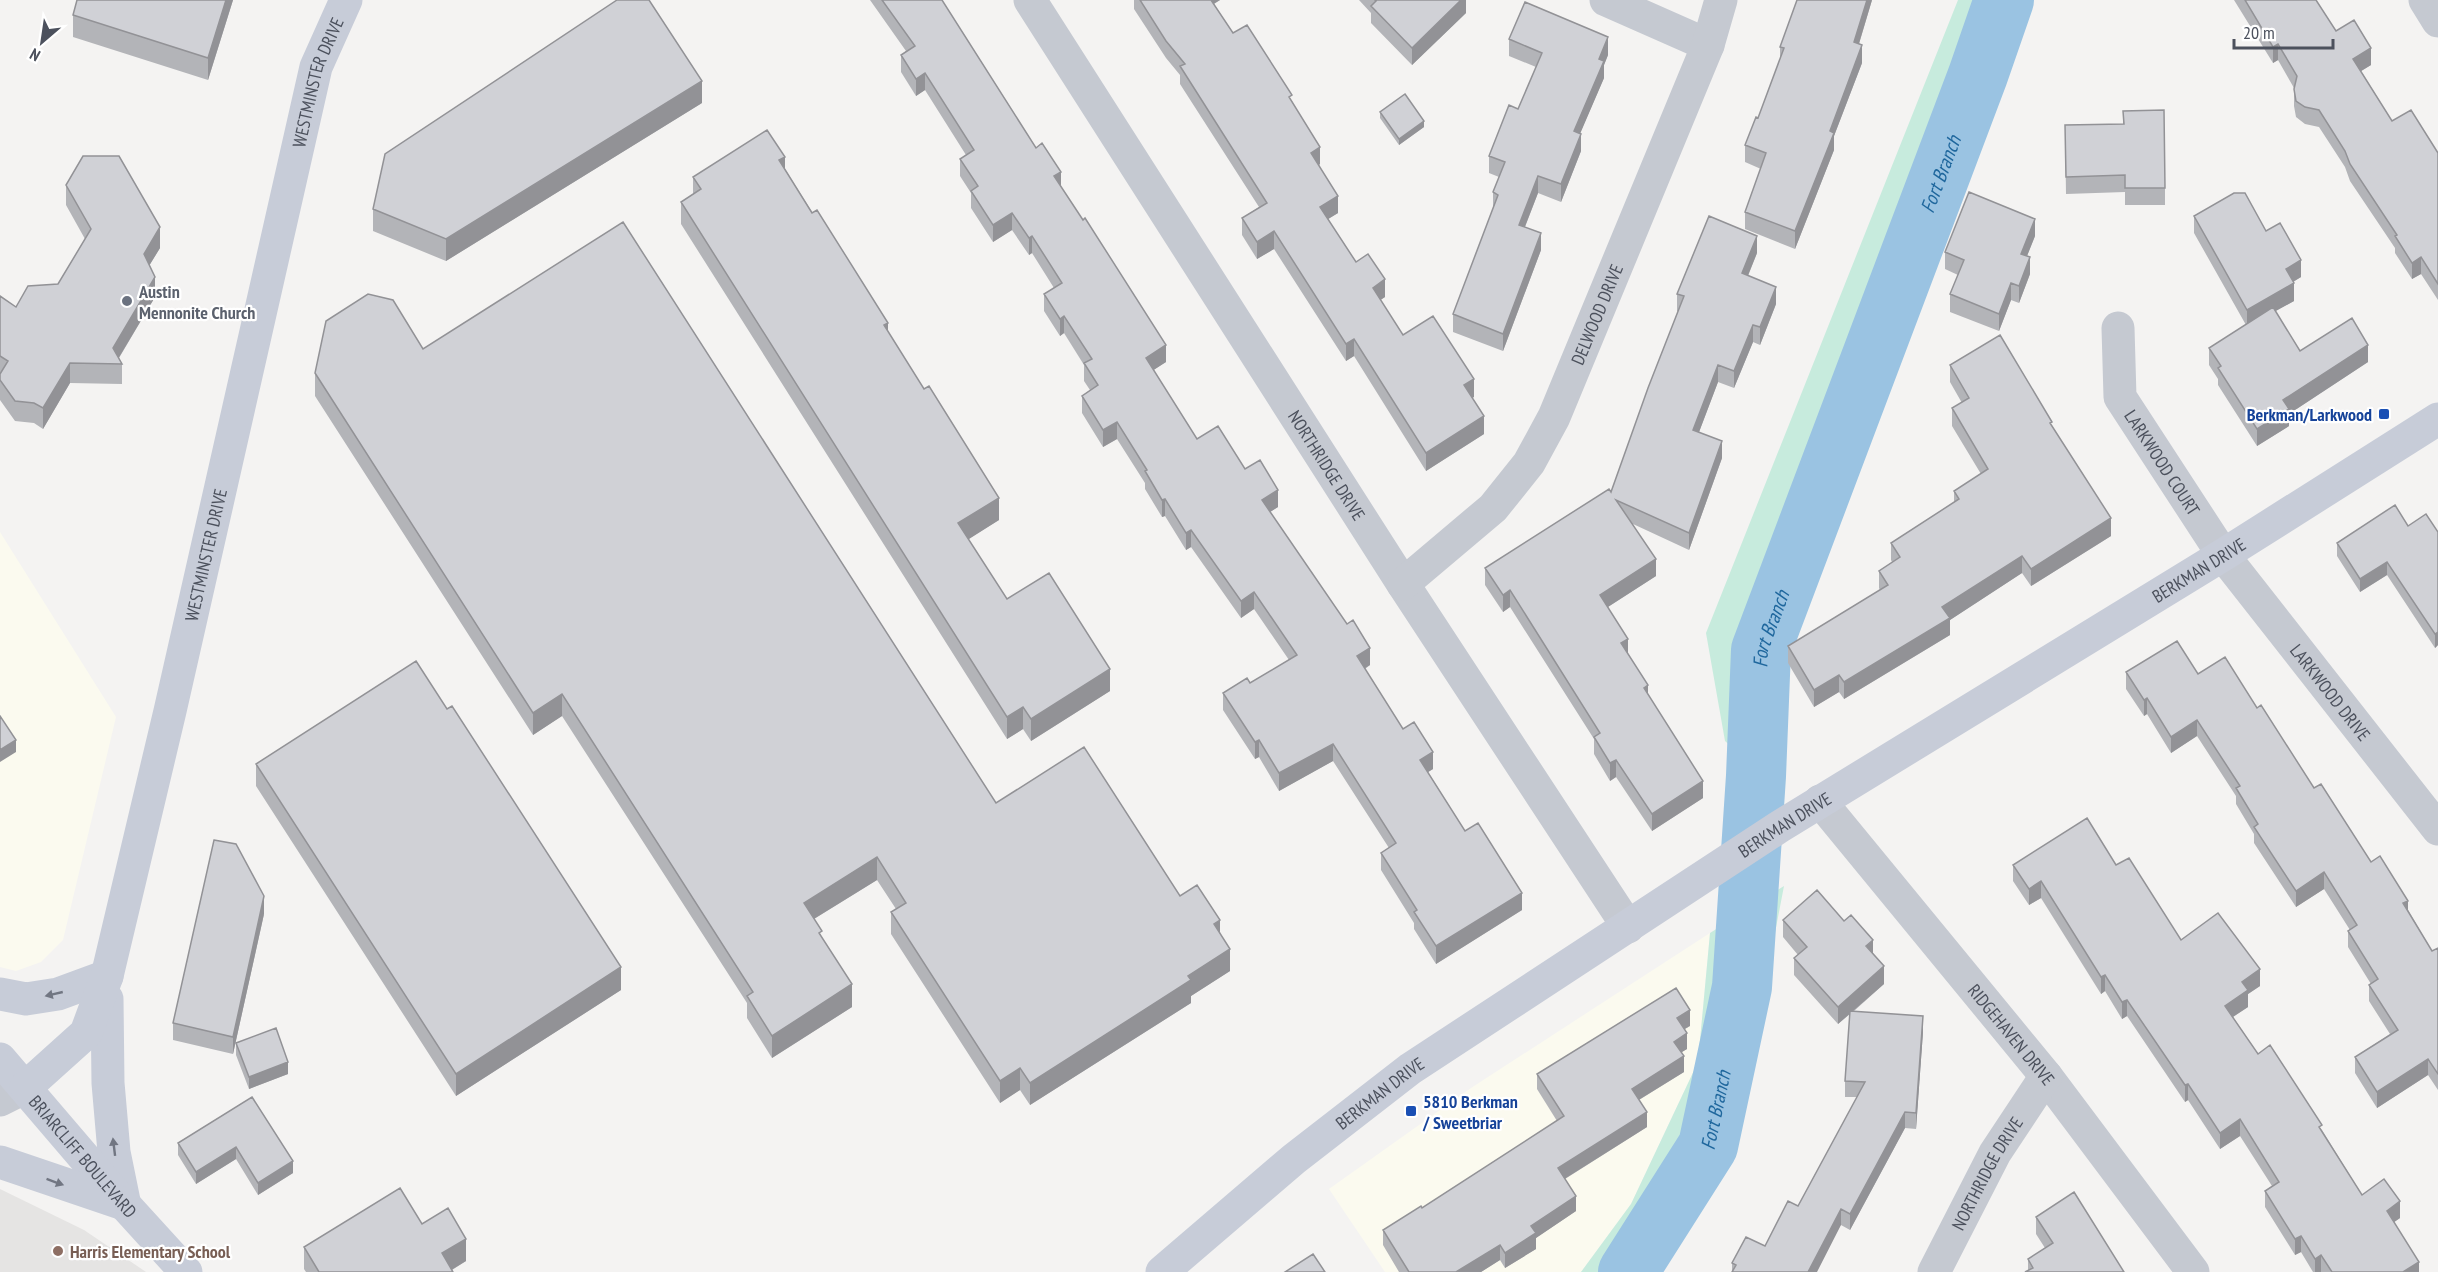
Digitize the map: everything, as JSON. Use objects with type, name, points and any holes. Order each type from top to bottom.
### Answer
[{"type":"street","name":"WESTMINSTER DRIVE","points":[[13,1093],[86,1033],[107,976],[170,711],[316,68],[346,0]]},
{"type":"street","name":"NORTHRIDGE DRIVE","points":[[1030,0],[1403,584],[1628,927]]},
{"type":"street","points":[[1606,0],[1708,45]]},
{"type":"street","name":"DELWOOD DRIVE","points":[[1403,584],[1493,508],[1529,463],[1554,417],[1708,45],[1721,0]]},
{"type":"street","points":[[2425,0],[2438,21]]},
{"type":"street","name":"LARKWOOD COURT","points":[[2118,328],[2120,397],[2223,555]]},
{"type":"street","name":"BERKMAN DRIVE","points":[[1162,1272],[1294,1159],[1390,1083],[1820,801],[2223,555],[2438,419]]},
{"type":"street","name":"LARKWOOD DRIVE","points":[[2223,555],[2438,829]]},
{"type":"street","name":"RIDGEHAVEN DRIVE","points":[[1820,801],[2046,1076],[2193,1272]]},
{"type":"street","points":[[0,994],[26,999],[58,994],[107,976],[109,1094],[114,1152],[124,1204],[0,1162]]},
{"type":"street","name":"BRIARCLIFF BOULEVARD","points":[[0,1059],[13,1093],[124,1204],[186,1272]]},
{"type":"street","name":"NORTHRIDGE DRIVE","points":[[1934,1272],[1995,1153],[2046,1076]]},
{"type":"shaded area","points":[[0,532],[116,717],[63,940],[41,962],[16,971],[0,967]]},
{"type":"shaded area","points":[[1710,933],[1698,1062],[1631,1204],[1581,1272],[1385,1272],[1329,1189],[1471,1088]]},
{"type":"shaded area","name":"Harris Elementary School","points":[[0,1189],[84,1230],[146,1272],[0,1272]]},
{"type":"green space","points":[[1958,0],[2030,0],[1789,638],[1775,770],[1753,766],[1725,741],[1706,633]]},
{"type":"green space","points":[[1784,886],[1732,1157],[1652,1272],[1581,1272],[1631,1204],[1698,1062],[1710,933]]},
{"type":"building","points":[[77,0],[226,0],[208,58],[73,15]]},
{"type":"building","points":[[617,0],[649,0],[702,81],[446,239],[373,209],[385,154]]},
{"type":"building","points":[[882,0],[942,0],[1036,148],[1042,143],[1061,172],[1054,176],[1083,220],[1085,218],[1166,345],[1146,358],[1197,439],[1218,426],[1245,469],[1260,460],[1278,490],[1262,500],[1347,624],[1353,620],[1370,648],[1357,656],[1403,729],[1414,722],[1433,752],[1420,760],[1465,831],[1478,823],[1522,893],[1436,946],[1414,912],[1417,910],[1381,853],[1396,843],[1333,744],[1279,773],[1259,740],[1255,742],[1223,693],[1247,678],[1250,683],[1297,655],[1254,592],[1241,601],[1191,530],[1186,533],[1165,499],[1162,500],[1145,471],[1147,470],[1117,422],[1103,430],[1082,396],[1098,385],[1084,363],[1092,359],[1064,316],[1060,319],[1044,294],[1062,283],[1032,236],[1029,238],[1012,213],[993,225],[971,191],[978,186],[960,159],[974,150],[925,73],[916,79],[901,55],[915,46]]},
{"type":"building","points":[[1140,0],[1211,0],[1233,33],[1247,25],[1292,95],[1289,97],[1320,147],[1311,153],[1338,196],[1320,207],[1356,262],[1368,254],[1385,279],[1373,288],[1403,335],[1433,316],[1474,379],[1464,385],[1484,416],[1426,453],[1354,339],[1346,344],[1274,231],[1257,242],[1242,218],[1267,203],[1180,66],[1185,64],[1166,41]]},
{"type":"building","points":[[1375,0],[1461,0],[1412,48],[1371,6]]},
{"type":"building","points":[[1797,0],[1867,0],[1854,42],[1862,45],[1830,131],[1834,133],[1795,231],[1745,212],[1766,153],[1745,145],[1756,117],[1758,118],[1784,48],[1780,47]]},
{"type":"building","points":[[2245,0],[2316,0],[2336,31],[2354,20],[2371,48],[2353,59],[2392,121],[2411,110],[2438,153],[2438,284],[2421,257],[2412,263],[2319,110],[2305,107],[2296,101],[2294,89],[2297,76],[2278,44],[2273,47]]},
{"type":"building","points":[[1525,2],[1608,37],[1599,59],[1604,61],[1574,131],[1581,134],[1561,184],[1538,176],[1519,225],[1541,233],[1503,334],[1453,314],[1498,195],[1493,192],[1505,162],[1489,156],[1509,105],[1518,109],[1542,53],[1509,39]]},
{"type":"building","points":[[1405,94],[1424,121],[1399,139],[1380,112]]},
{"type":"building","points":[[2164,110],[2165,188],[2125,188],[2125,175],[2066,177],[2065,125],[2124,124],[2123,111]]},
{"type":"building","points":[[767,130],[785,157],[779,160],[812,213],[817,210],[888,323],[884,325],[924,389],[929,386],[999,498],[958,523],[1007,599],[1049,573],[1110,669],[1031,719],[1023,707],[1007,717],[681,202],[701,189],[693,177]]},
{"type":"building","name":"Austin Mennonite Church","points":[[83,156],[119,156],[160,227],[144,254],[155,277],[113,348],[122,364],[70,363],[43,408],[34,403],[15,401],[0,380],[0,374],[8,361],[0,356],[0,296],[16,307],[28,286],[58,284],[91,229],[66,185]]},
{"type":"building","points":[[1969,192],[2035,219],[2021,254],[2030,257],[2019,286],[2011,283],[1999,314],[1950,294],[1964,260],[1945,252]]},
{"type":"building","points":[[2234,193],[2245,193],[2266,231],[2280,223],[2301,260],[2286,269],[2294,283],[2247,310],[2194,216]]},
{"type":"building","points":[[1709,216],[1757,236],[1742,273],[1776,287],[1760,327],[1753,325],[1734,371],[1718,365],[1693,430],[1722,441],[1689,533],[1616,500],[1656,559],[1600,595],[1628,639],[1621,643],[1648,685],[1644,688],[1703,781],[1652,814],[1616,760],[1610,763],[1594,737],[1600,733],[1510,590],[1503,595],[1485,568],[1609,489],[1611,492],[1684,296],[1677,294]]},
{"type":"building","points":[[623,222],[996,803],[1084,747],[1180,896],[1197,885],[1220,920],[1214,924],[1230,949],[1188,976],[1191,980],[1030,1083],[1020,1068],[1000,1081],[891,912],[906,903],[877,857],[804,903],[822,931],[819,933],[852,984],[772,1036],[747,996],[753,992],[562,694],[533,713],[315,373],[326,321],[368,294],[393,300],[423,349]]},
{"type":"building","points":[[2273,307],[2300,351],[2352,318],[2368,345],[2283,400],[2289,409],[2257,429],[2218,368],[2221,366],[2209,348]]},
{"type":"building","points":[[2000,335],[2052,422],[2050,423],[2111,518],[2031,569],[2022,556],[1942,607],[1950,618],[1844,682],[1839,675],[1814,690],[1788,646],[1888,585],[1879,571],[1900,557],[1891,543],[1959,499],[1954,491],[1988,469],[1952,408],[1969,398],[1950,365]]},
{"type":"building","points":[[2395,505],[2408,526],[2426,514],[2438,532],[2438,632],[2435,634],[2387,562],[2360,579],[2337,543]]},
{"type":"building","points":[[2177,641],[2198,674],[2225,657],[2257,708],[2261,705],[2314,788],[2321,784],[2371,862],[2380,856],[2408,901],[2403,903],[2432,951],[2438,948],[2438,1074],[2428,1059],[2377,1092],[2355,1057],[2398,1030],[2369,985],[2378,979],[2348,931],[2357,925],[2324,872],[2296,891],[2254,827],[2258,824],[2236,788],[2240,786],[2197,720],[2171,737],[2147,698],[2144,700],[2126,672]]},
{"type":"building","points":[[416,661],[447,709],[452,706],[621,967],[456,1074],[256,764]]},
{"type":"building","points":[[0,716],[16,740],[0,750]]},
{"type":"building","points":[[2087,818],[2116,865],[2129,858],[2181,940],[2218,913],[2260,969],[2242,982],[2248,990],[2225,1006],[2258,1054],[2270,1045],[2322,1125],[2319,1127],[2362,1195],[2384,1179],[2400,1201],[2387,1211],[2419,1262],[2403,1272],[2332,1272],[2321,1255],[2315,1259],[2301,1236],[2295,1239],[2265,1191],[2279,1182],[2240,1119],[2220,1133],[2188,1084],[2185,1085],[2127,1000],[2122,1002],[2105,975],[2101,977],[2041,881],[2029,889],[2013,865]]},
{"type":"building","points":[[214,840],[236,844],[264,896],[233,1037],[173,1023]]},
{"type":"building","points":[[1817,890],[1844,921],[1851,915],[1873,940],[1866,946],[1884,966],[1838,1007],[1794,958],[1807,947],[1783,920]]},
{"type":"building","points":[[1676,988],[1690,1010],[1677,1018],[1687,1033],[1674,1042],[1684,1056],[1632,1089],[1647,1112],[1558,1168],[1576,1196],[1531,1226],[1536,1233],[1505,1253],[1500,1245],[1456,1272],[1409,1272],[1383,1230],[1421,1206],[1422,1208],[1564,1116],[1537,1074]]},
{"type":"building","points":[[1850,1011],[1923,1016],[1916,1113],[1905,1112],[1850,1214],[1841,1209],[1808,1272],[1732,1272],[1736,1265],[1732,1263],[1746,1237],[1765,1246],[1788,1201],[1798,1206],[1865,1082],[1845,1081]]},
{"type":"building","points":[[276,1028],[288,1062],[249,1077],[236,1043]]},
{"type":"building","points":[[252,1097],[293,1161],[258,1183],[236,1147],[196,1172],[178,1143]]},
{"type":"building","points":[[400,1188],[422,1224],[448,1208],[466,1239],[442,1253],[453,1272],[319,1272],[304,1247]]},
{"type":"building","points":[[2074,1192],[2124,1272],[2025,1272],[2033,1268],[2028,1259],[2053,1243],[2036,1217]]},
{"type":"building","points":[[1313,1254],[1325,1272],[1285,1272]]},
{"type":"waterway","name":"Fort Branch","points":[[1628,1272],[1708,1146],[1742,987],[1756,776],[1761,650],[1978,75],[2004,0]]},
{"type":"place","name":"Austin Mennonite Church","points":[[127,301]]},
{"type":"place","name":"Berkman/Larkwood","points":[[2384,414]]},
{"type":"place","name":"5810 Berkman / Sweetbriar","points":[[1411,1111]]},
{"type":"place","name":"Harris Elementary School","points":[[58,1251]]}]
